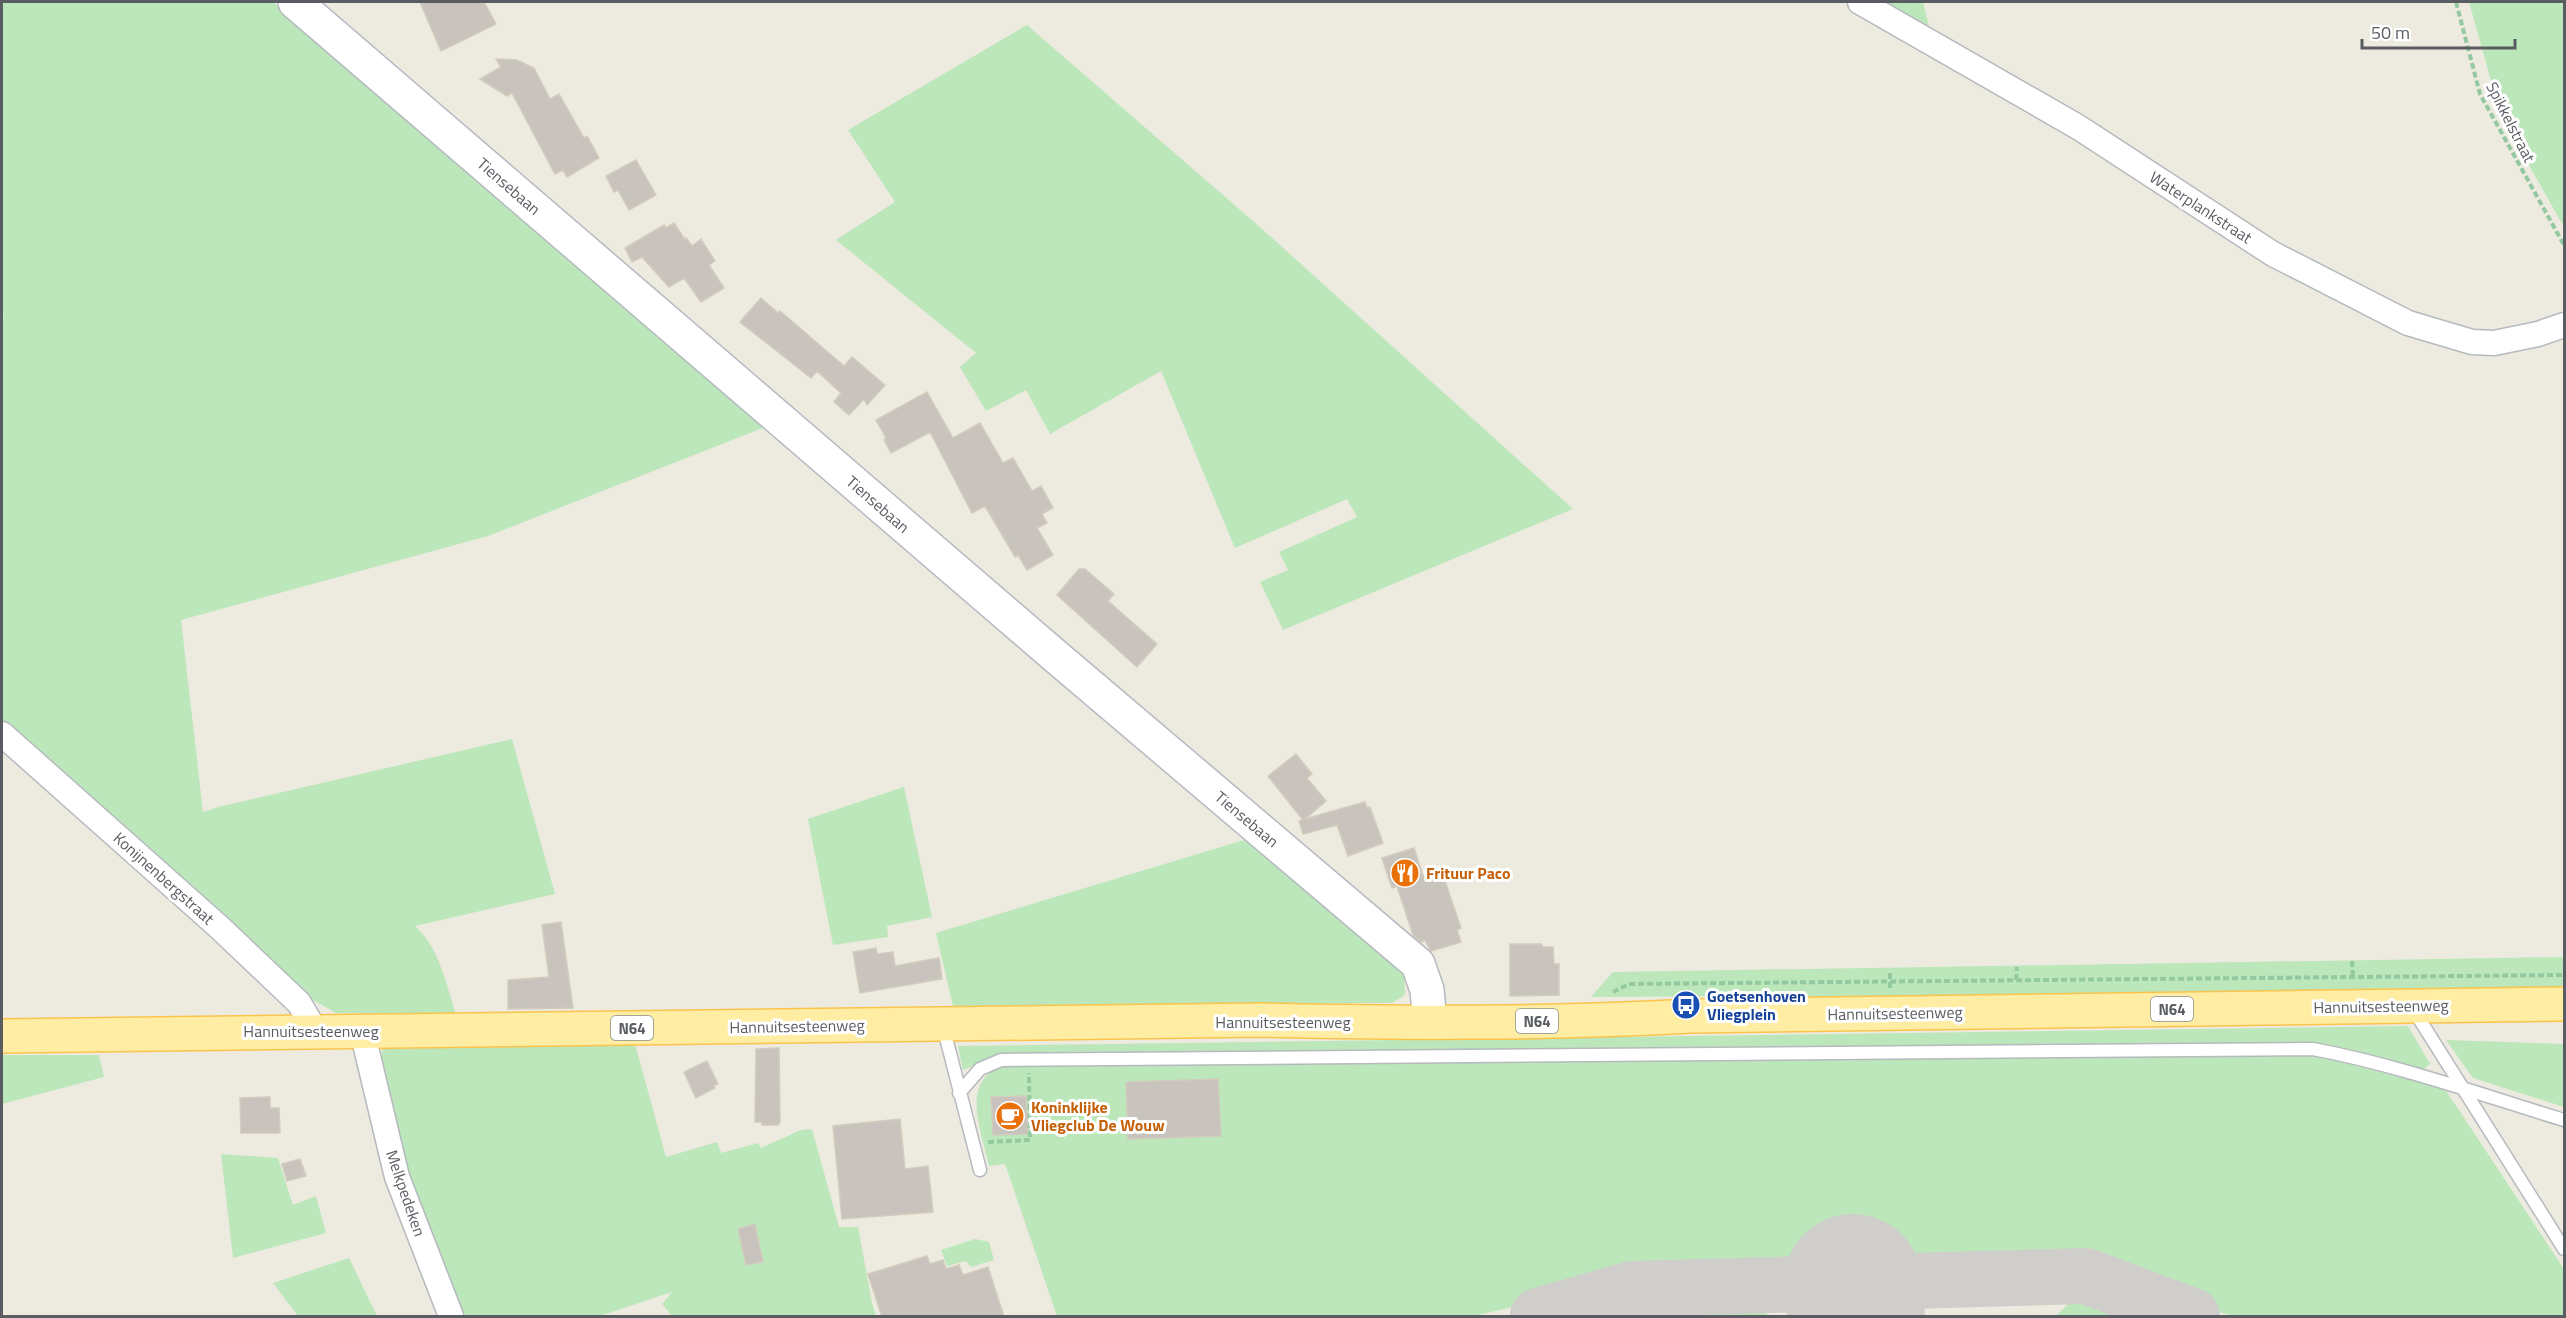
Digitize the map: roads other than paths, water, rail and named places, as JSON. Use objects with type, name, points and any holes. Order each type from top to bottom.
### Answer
[{"type":"main road","name":"Hannuitsesteenweg","points":[[2,1036],[1262,1020],[1430,1022],[2565,1004]]},
{"type":"street","name":"Tiensebaan","points":[[295,2],[1000,609],[1418,964],[1427,990],[1430,1022]]},
{"type":"street","name":"Waterplankstraat","points":[[1860,2],[2078,127],[2273,254],[2408,323],[2472,342],[2494,343],[2538,334],[2565,325]]},
{"type":"street","name":"Konijnenbergstraat","points":[[2,734],[219,927],[299,1003],[316,1032]]},
{"type":"street","name":"Melkpedeken","points":[[362,1031],[397,1177],[452,1317]]},
{"type":"lane","points":[[2411,1006],[2565,1250]]},
{"type":"lane","points":[[943,1024],[980,1170]]},
{"type":"lane","points":[[959,1093],[980,1069],[1001,1060],[1029,1059],[2313,1049],[2346,1055],[2565,1120]]},
{"type":"place","name":"Frituur Paco","points":[[1405,873]]},
{"type":"place","name":"Goetsenhoven Vliegplein","points":[[1686,1005]]},
{"type":"place","name":"Koninklijke Vliegclub De Wouw","points":[[1010,1116]]}]
